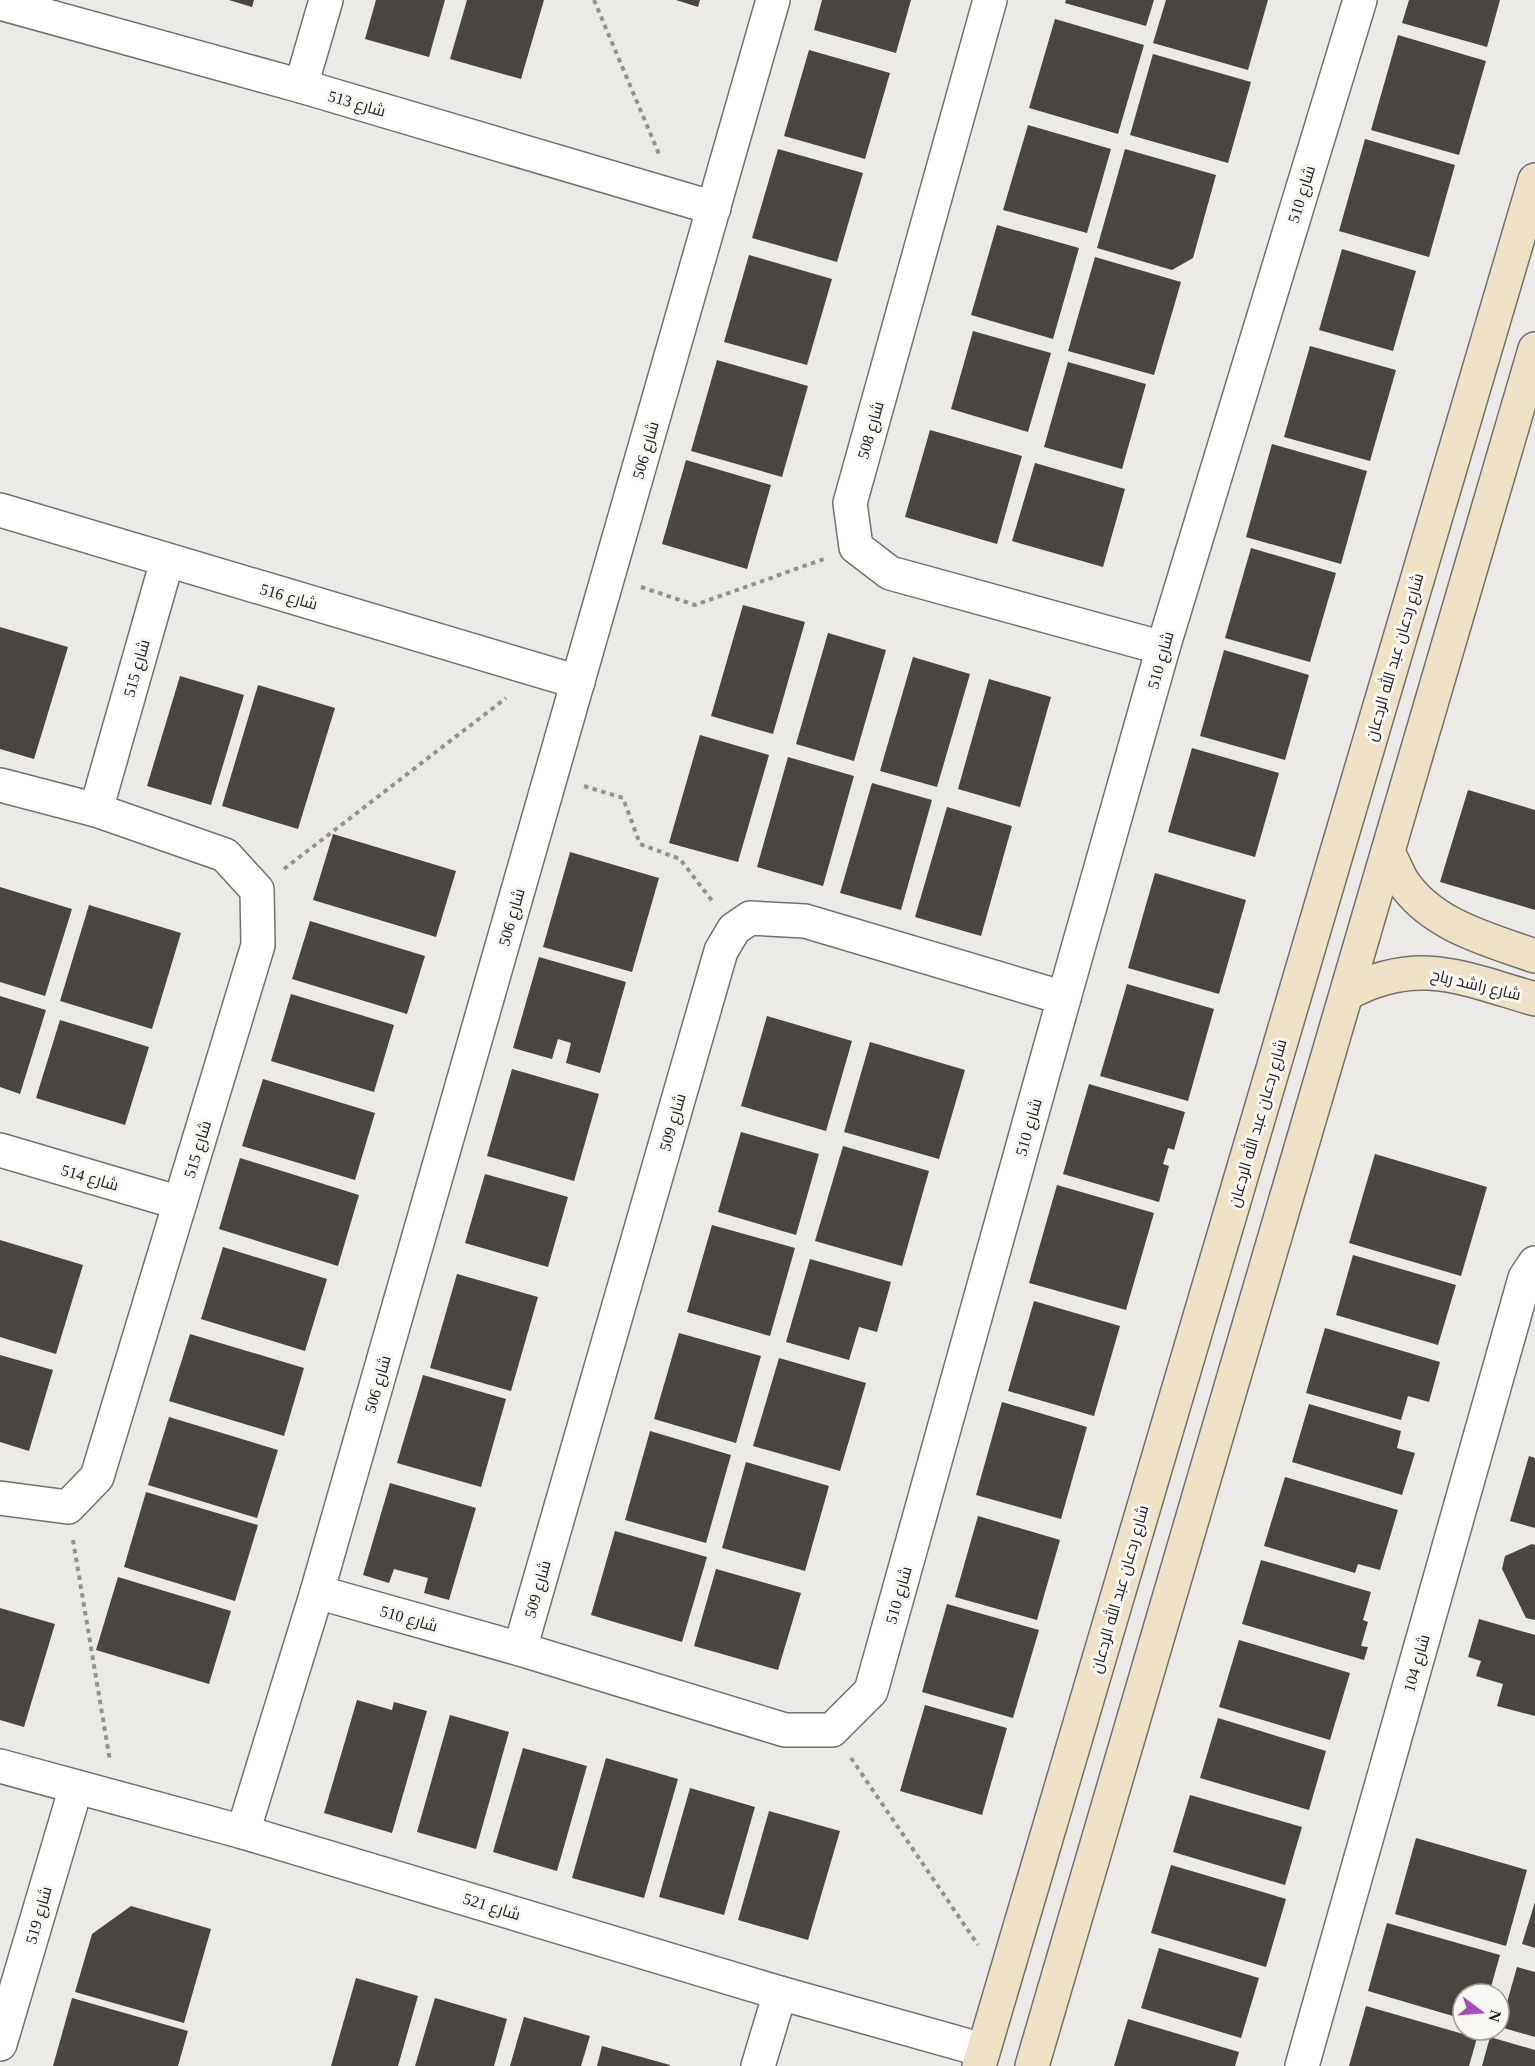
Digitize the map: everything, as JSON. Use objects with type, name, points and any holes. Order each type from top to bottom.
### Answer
[{"type":"street","points":[[301,86],[326,0]]},
{"type":"street","name":"شارع 506","points":[[243,1832],[317,1593],[773,0]]},
{"type":"street","name":"شارع 508","points":[[856,548],[850,503],[990,0]]},
{"type":"street","name":"شارع 510","points":[[317,1593],[520,1649],[785,1730],[832,1730],[871,1691],[1163,648],[1360,0]]},
{"type":"street","name":"شارع 513","points":[[0,3],[301,86],[714,208]]},
{"type":"street","name":"شارع ردعان عبد الله الردعان","points":[[981,2058],[1535,180]]},
{"type":"street","points":[[1032,2066],[1389,854],[1535,349]]},
{"type":"street","points":[[1464,420],[1509,434]]},
{"type":"street","name":"شارع 516","points":[[0,510],[578,682]]},
{"type":"street","points":[[856,548],[891,573],[1163,648]]},
{"type":"street","name":"شارع 515","points":[[96,810],[167,561]]},
{"type":"street","points":[[0,785],[96,810],[225,855],[257,890]]},
{"type":"street","points":[[1389,854],[1402,880],[1420,902],[1443,920],[1470,933],[1535,956]]},
{"type":"street","name":"شارع 515","points":[[68,1507],[97,1477],[258,945],[257,890]]},
{"type":"street","points":[[734,929],[750,918],[805,921],[1064,998]]},
{"type":"street","name":"شارع 509","points":[[520,1649],[721,951],[734,929]]},
{"type":"street","points":[[1457,976],[1470,933]]},
{"type":"street","name":"شارع راشد رباح","points":[[1348,993],[1368,982],[1390,975],[1435,972],[1457,976],[1535,999]]},
{"type":"street","name":"شارع 514","points":[[0,1150],[180,1203]]},
{"type":"street","name":"شارع 104","points":[[1302,2066],[1525,1278],[1535,1263]]},
{"type":"street","points":[[0,1498],[68,1507]]},
{"type":"street","name":"شارع 521","points":[[0,1766],[243,1832],[780,1993],[981,2058]]},
{"type":"street","name":"شارع 519","points":[[0,2044],[76,1787]]},
{"type":"street","points":[[758,2066],[780,1993]]},
{"type":"path","points":[[594,0],[676,197]]},
{"type":"path","points":[[609,576],[695,605],[856,548]]},
{"type":"path","points":[[257,890],[542,671]]},
{"type":"path","points":[[551,777],[622,798],[640,844],[680,859],[734,929]]},
{"type":"path","points":[[68,1507],[116,1798]]},
{"type":"path","points":[[832,1730],[1003,1983]]},
{"type":"building","points":[[229,0],[254,0],[252,7]]},
{"type":"building","points":[[376,0],[445,0],[429,57],[365,39]]},
{"type":"building","points":[[467,0],[544,0],[521,79],[450,59]]},
{"type":"building","points":[[676,0],[700,0],[698,7]]},
{"type":"building","points":[[822,0],[911,0],[896,53],[814,30]]},
{"type":"building","points":[[1066,0],[1154,0],[1146,26],[1065,3]]},
{"type":"building","points":[[1166,0],[1268,0],[1248,70],[1153,43]]},
{"type":"building","points":[[1409,0],[1500,0],[1487,47],[1402,23]]},
{"type":"building","points":[[1055,19],[1144,45],[1118,134],[1029,108]]},
{"type":"building","points":[[1398,35],[1486,61],[1459,155],[1371,130]]},
{"type":"building","points":[[809,50],[890,73],[865,159],[784,136]]},
{"type":"building","points":[[1153,54],[1251,82],[1228,163],[1130,135]]},
{"type":"building","points":[[1028,125],[1111,149],[1087,233],[1003,210]]},
{"type":"building","points":[[1365,139],[1455,165],[1429,257],[1339,231]]},
{"type":"building","points":[[778,149],[863,173],[837,262],[752,238]]},
{"type":"building","points":[[1125,149],[1216,175],[1193,258],[1172,270],[1097,248]]},
{"type":"building","points":[[997,225],[1079,248],[1053,339],[971,315]]},
{"type":"building","points":[[1342,249],[1416,271],[1393,351],[1319,330]]},
{"type":"building","points":[[749,255],[832,279],[807,365],[724,342]]},
{"type":"building","points":[[1095,257],[1181,282],[1154,375],[1068,351]]},
{"type":"building","points":[[973,331],[1051,353],[1028,432],[951,409]]},
{"type":"building","points":[[1310,346],[1396,370],[1370,461],[1284,437]]},
{"type":"building","points":[[717,360],[808,386],[782,477],[691,451]]},
{"type":"building","points":[[1068,362],[1146,384],[1122,469],[1044,447]]},
{"type":"building","points":[[930,430],[1022,456],[997,544],[905,517]]},
{"type":"building","points":[[1272,444],[1367,471],[1341,564],[1246,537]]},
{"type":"building","points":[[686,460],[771,485],[747,569],[662,544]]},
{"type":"building","points":[[1035,463],[1125,489],[1103,567],[1012,541]]},
{"type":"building","points":[[1251,548],[1336,573],[1310,662],[1225,638]]},
{"type":"building","points":[[743,605],[805,622],[773,734],[711,716]]},
{"type":"building","points":[[0,627],[68,647],[34,759],[0,749]]},
{"type":"building","points":[[828,633],[886,650],[854,761],[796,744]]},
{"type":"building","points":[[1224,650],[1309,675],[1285,760],[1200,736]]},
{"type":"building","points":[[913,657],[970,674],[937,787],[880,771]]},
{"type":"building","points":[[180,676],[244,695],[211,805],[147,786]]},
{"type":"building","points":[[989,679],[1051,697],[1020,807],[958,789]]},
{"type":"building","points":[[258,685],[335,708],[298,829],[222,806]]},
{"type":"building","points":[[700,735],[769,755],[738,862],[669,843]]},
{"type":"building","points":[[1192,748],[1279,773],[1255,857],[1168,832]]},
{"type":"building","points":[[788,757],[854,776],[823,886],[757,867]]},
{"type":"building","points":[[872,783],[932,800],[901,910],[840,893]]},
{"type":"building","points":[[1468,790],[1535,810],[1535,910],[1440,882]]},
{"type":"building","points":[[947,807],[1012,826],[981,936],[915,917]]},
{"type":"building","points":[[333,834],[456,871],[436,937],[313,900]]},
{"type":"building","points":[[570,852],[659,878],[632,972],[543,947]]},
{"type":"building","points":[[1155,873],[1246,900],[1219,994],[1128,968]]},
{"type":"building","points":[[0,887],[72,909],[45,996],[0,982]]},
{"type":"building","points":[[89,905],[181,933],[152,1029],[60,1001]]},
{"type":"building","points":[[310,921],[425,956],[407,1014],[292,979]]},
{"type":"building","points":[[539,957],[626,982],[600,1073],[566,1063],[571,1043],[558,1039],[552,1059],[513,1048]]},
{"type":"building","points":[[1127,984],[1214,1009],[1188,1101],[1100,1076]]},
{"type":"building","points":[[291,994],[394,1025],[374,1092],[271,1061]]},
{"type":"building","points":[[0,996],[46,1010],[20,1094],[0,1087]]},
{"type":"building","points":[[767,1016],[852,1041],[826,1131],[741,1106]]},
{"type":"building","points":[[60,1020],[149,1047],[125,1125],[36,1098]]},
{"type":"building","points":[[870,1042],[965,1070],[939,1159],[844,1132]]},
{"type":"building","points":[[512,1069],[599,1094],[574,1181],[487,1156]]},
{"type":"building","points":[[263,1079],[375,1113],[355,1180],[242,1146]]},
{"type":"building","points":[[1089,1084],[1185,1112],[1174,1150],[1168,1148],[1163,1164],[1169,1166],[1159,1202],[1063,1174]]},
{"type":"building","points":[[741,1132],[819,1154],[796,1235],[718,1212]]},
{"type":"building","points":[[843,1146],[929,1171],[902,1266],[815,1241]]},
{"type":"building","points":[[1375,1154],[1487,1187],[1461,1276],[1349,1243]]},
{"type":"building","points":[[240,1158],[359,1195],[338,1266],[219,1229]]},
{"type":"building","points":[[485,1174],[568,1197],[548,1267],[465,1243]]},
{"type":"building","points":[[1057,1185],[1154,1213],[1126,1310],[1029,1283]]},
{"type":"building","points":[[712,1225],[795,1248],[770,1336],[687,1312]]},
{"type":"building","points":[[0,1240],[83,1265],[56,1354],[0,1337]]},
{"type":"building","points":[[223,1247],[327,1279],[305,1351],[201,1319]]},
{"type":"building","points":[[1353,1255],[1456,1285],[1438,1345],[1336,1315]]},
{"type":"building","points":[[810,1259],[891,1282],[877,1332],[859,1327],[849,1360],[786,1342]]},
{"type":"building","points":[[457,1274],[538,1297],[511,1391],[430,1368]]},
{"type":"building","points":[[1034,1301],[1120,1326],[1094,1416],[1008,1391]]},
{"type":"building","points":[[1325,1328],[1440,1362],[1429,1402],[1408,1396],[1401,1420],[1306,1393]]},
{"type":"building","points":[[679,1333],[761,1356],[736,1443],[654,1419]]},
{"type":"building","points":[[190,1334],[304,1368],[284,1436],[169,1401]]},
{"type":"building","points":[[0,1355],[53,1370],[29,1451],[0,1442]]},
{"type":"building","points":[[779,1358],[866,1383],[840,1471],[753,1446]]},
{"type":"building","points":[[423,1375],[506,1399],[481,1487],[397,1463]]},
{"type":"building","points":[[1002,1402],[1087,1427],[1061,1519],[976,1495]]},
{"type":"building","points":[[1309,1404],[1401,1431],[1397,1448],[1415,1453],[1402,1495],[1292,1462]]},
{"type":"building","points":[[169,1417],[278,1450],[257,1518],[148,1485]]},
{"type":"building","points":[[650,1431],[731,1455],[706,1543],[625,1520]]},
{"type":"building","points":[[1529,1456],[1535,1458],[1535,1528],[1510,1521]]},
{"type":"building","points":[[746,1462],[829,1486],[805,1571],[722,1548]]},
{"type":"building","points":[[1285,1477],[1398,1510],[1380,1570],[1358,1564],[1355,1573],[1264,1546]]},
{"type":"building","points":[[390,1483],[476,1508],[449,1600],[424,1593],[428,1578],[394,1569],[389,1583],[363,1575]]},
{"type":"building","points":[[146,1492],[258,1525],[235,1601],[124,1567]]},
{"type":"building","points":[[978,1516],[1060,1540],[1037,1620],[955,1597]]},
{"type":"building","points":[[615,1531],[707,1557],[682,1642],[591,1615]]},
{"type":"building","points":[[1532,1544],[1535,1545],[1535,1620],[1526,1618],[1502,1569],[1505,1556]]},
{"type":"building","points":[[1261,1560],[1371,1592],[1363,1620],[1368,1622],[1361,1646],[1368,1647],[1364,1660],[1242,1624]]},
{"type":"building","points":[[716,1569],[801,1593],[778,1670],[694,1646]]},
{"type":"building","points":[[118,1577],[231,1611],[209,1684],[96,1650]]},
{"type":"building","points":[[947,1604],[1039,1630],[1013,1718],[922,1692]]},
{"type":"building","points":[[0,1608],[55,1624],[24,1727],[0,1720]]},
{"type":"building","points":[[1479,1619],[1535,1635],[1535,1716],[1497,1706],[1503,1684],[1476,1676],[1481,1661],[1468,1657]]},
{"type":"building","points":[[1239,1640],[1350,1673],[1330,1740],[1219,1707]]},
{"type":"building","points":[[357,1700],[392,1710],[394,1702],[427,1711],[392,1833],[324,1813]]},
{"type":"building","points":[[925,1705],[1007,1728],[982,1815],[900,1791]]},
{"type":"building","points":[[450,1715],[509,1732],[476,1849],[417,1832]]},
{"type":"building","points":[[1218,1718],[1326,1751],[1309,1810],[1200,1778]]},
{"type":"building","points":[[523,1748],[587,1766],[557,1871],[493,1852]]},
{"type":"building","points":[[606,1758],[678,1779],[644,1898],[572,1878]]},
{"type":"building","points":[[690,1788],[755,1807],[724,1915],[659,1897]]},
{"type":"building","points":[[1190,1795],[1302,1827],[1285,1885],[1173,1852]]},
{"type":"building","points":[[769,1811],[840,1831],[808,1940],[738,1920]]},
{"type":"building","points":[[1416,1838],[1527,1870],[1506,1946],[1395,1914]]},
{"type":"building","points":[[1171,1865],[1286,1899],[1266,1967],[1151,1933]]},
{"type":"building","points":[[1535,1902],[1535,1948],[1522,1944]]},
{"type":"building","points":[[131,1906],[211,1929],[184,2023],[75,1992],[92,1934]]},
{"type":"building","points":[[1387,1923],[1500,1955],[1492,1982],[1451,1982],[1451,2015],[1368,1991]]},
{"type":"building","points":[[1159,1948],[1259,1978],[1241,2038],[1141,2008]]},
{"type":"building","points":[[1517,1967],[1535,1972],[1535,2037],[1511,2030],[1511,1988]]},
{"type":"building","points":[[356,1978],[418,1996],[398,2066],[331,2066]]},
{"type":"building","points":[[72,1998],[188,2031],[178,2066],[53,2066]]},
{"type":"building","points":[[435,1998],[507,2019],[494,2066],[415,2066]]},
{"type":"building","points":[[1366,2006],[1451,2031],[1451,2042],[1476,2042],[1469,2066],[1349,2066]]},
{"type":"building","points":[[524,2017],[590,2036],[581,2066],[510,2066]]},
{"type":"building","points":[[1128,2019],[1239,2052],[1235,2066],[1114,2066]]},
{"type":"building","points":[[1489,2042],[1507,2042],[1535,2050],[1535,2066],[1482,2066]]},
{"type":"building","points":[[602,2046],[670,2065],[670,2066],[597,2066]]}]
